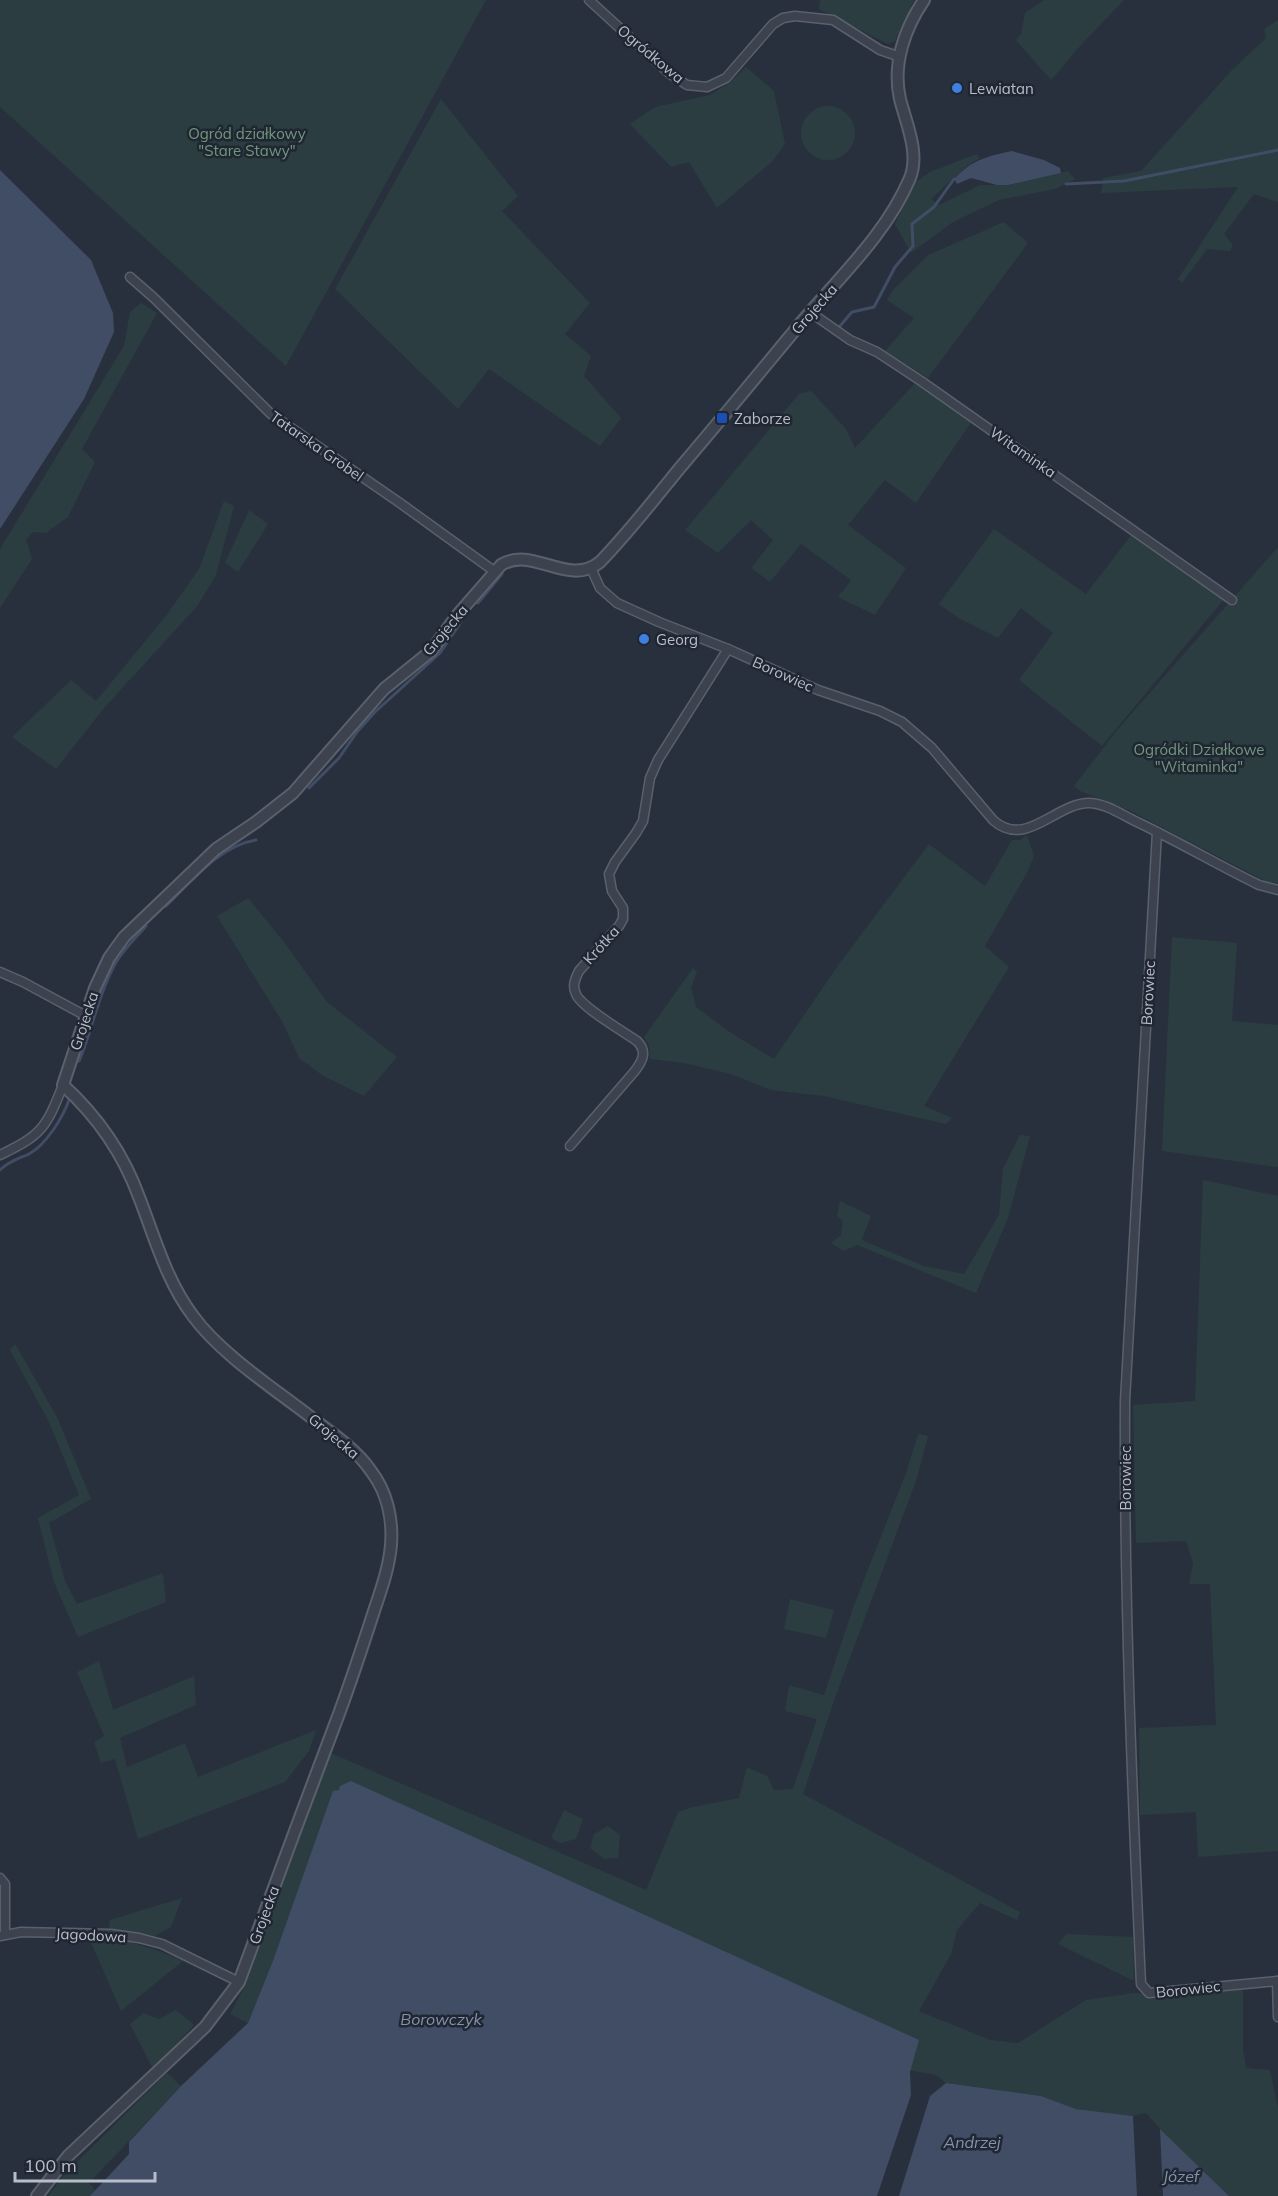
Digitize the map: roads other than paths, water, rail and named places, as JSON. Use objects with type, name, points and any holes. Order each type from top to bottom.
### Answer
[{"type":"street","name":"Ogródkowa","points":[[589,0],[670,74],[687,85],[707,87],[726,78],[773,24],[783,18],[795,16],[833,20],[880,50],[900,57]]},
{"type":"street","name":"Grojecka","points":[[37,2196],[68,2156],[205,2027],[239,1982],[346,1694],[372,1619],[390,1553],[390,1515],[380,1485],[361,1458],[344,1442],[225,1350],[191,1314],[172,1284],[139,1194],[120,1156],[96,1119],[63,1085],[95,988],[105,966],[130,931],[216,849],[256,822],[293,792],[384,689],[431,651],[494,571],[505,562],[520,558],[572,571],[591,568],[600,562],[810,312],[870,246],[911,176],[912,146],[899,94],[900,57],[907,32],[924,0]]},
{"type":"street","name":"Tatarska Grobel","points":[[130,277],[271,414],[494,571]]},
{"type":"street","name":"Witaminka","points":[[810,312],[850,340],[877,352],[914,376],[1232,600]]},
{"type":"street","name":"Borowiec","points":[[591,568],[600,588],[617,603],[650,619],[728,649],[818,690],[880,711],[902,722],[926,742],[993,820],[1003,827],[1024,830],[1072,807],[1090,803],[1106,807],[1250,881],[1278,890]]},
{"type":"street","name":"Krótka","points":[[570,1146],[639,1066],[644,1054],[637,1041],[580,1001],[574,991],[575,980],[579,971],[622,923],[623,908],[610,886],[611,868],[643,821],[654,767],[728,649]]},
{"type":"street","name":"Borowiec","points":[[1157,832],[1125,1401],[1128,1700],[1141,1984],[1149,1993],[1277,1981],[1278,2017]]},
{"type":"street","points":[[0,972],[86,1016]]},
{"type":"street","points":[[0,1155],[26,1143],[41,1131],[50,1118],[63,1085]]},
{"type":"street","name":"Jagodowa","points":[[0,1878],[5,1884],[2,1935],[21,1932],[111,1934],[139,1938],[162,1944],[239,1982]]},
{"type":"water","points":[[1012,151],[1044,160],[1060,168],[1061,173],[1008,185],[997,185],[971,178],[957,184],[954,179],[967,167],[980,160]]},
{"type":"water","points":[[0,170],[91,260],[113,313],[114,332],[84,399],[0,529]]},
{"type":"water","name":"Borowczyk","points":[[351,1781],[919,2040],[910,2072],[911,2095],[877,2196],[90,2196],[129,2154],[129,2142],[181,2086],[248,2023],[274,1958],[333,1791],[339,1790],[340,1786]]},
{"type":"water","name":"Andrzej","points":[[946,2083],[1041,2096],[1076,2109],[1133,2116],[1137,2196],[899,2196],[930,2096]]},
{"type":"water","name":"Józef","points":[[1160,2129],[1229,2196],[1163,2196]]},
{"type":"waterway","points":[[1066,184],[1124,181],[1278,150]]},
{"type":"waterway","points":[[840,326],[852,312],[874,307],[895,267],[913,246],[912,224],[934,207],[954,179]]},
{"type":"waterway","points":[[478,603],[502,574]]},
{"type":"waterway","points":[[309,788],[339,758],[357,732],[375,712],[440,653],[461,622]]},
{"type":"waterway","points":[[166,906],[218,857],[230,849],[256,840]]},
{"type":"waterway","points":[[79,1061],[102,992],[112,970],[146,926]]},
{"type":"waterway","points":[[0,1170],[42,1144],[63,1114],[69,1100]]},
{"type":"place","name":"Lewiatan","points":[[957,88]]},
{"type":"place","name":"Zaborze","points":[[722,418]]},
{"type":"place","name":"Georg","points":[[644,639]]},
{"type":"park label","name":"Ogród działkowy \"Stare Stawy\"","points":[[247,142]]},
{"type":"park label","name":"Ogródki Działkowe \"Witaminka\"","points":[[1199,758]]}]
